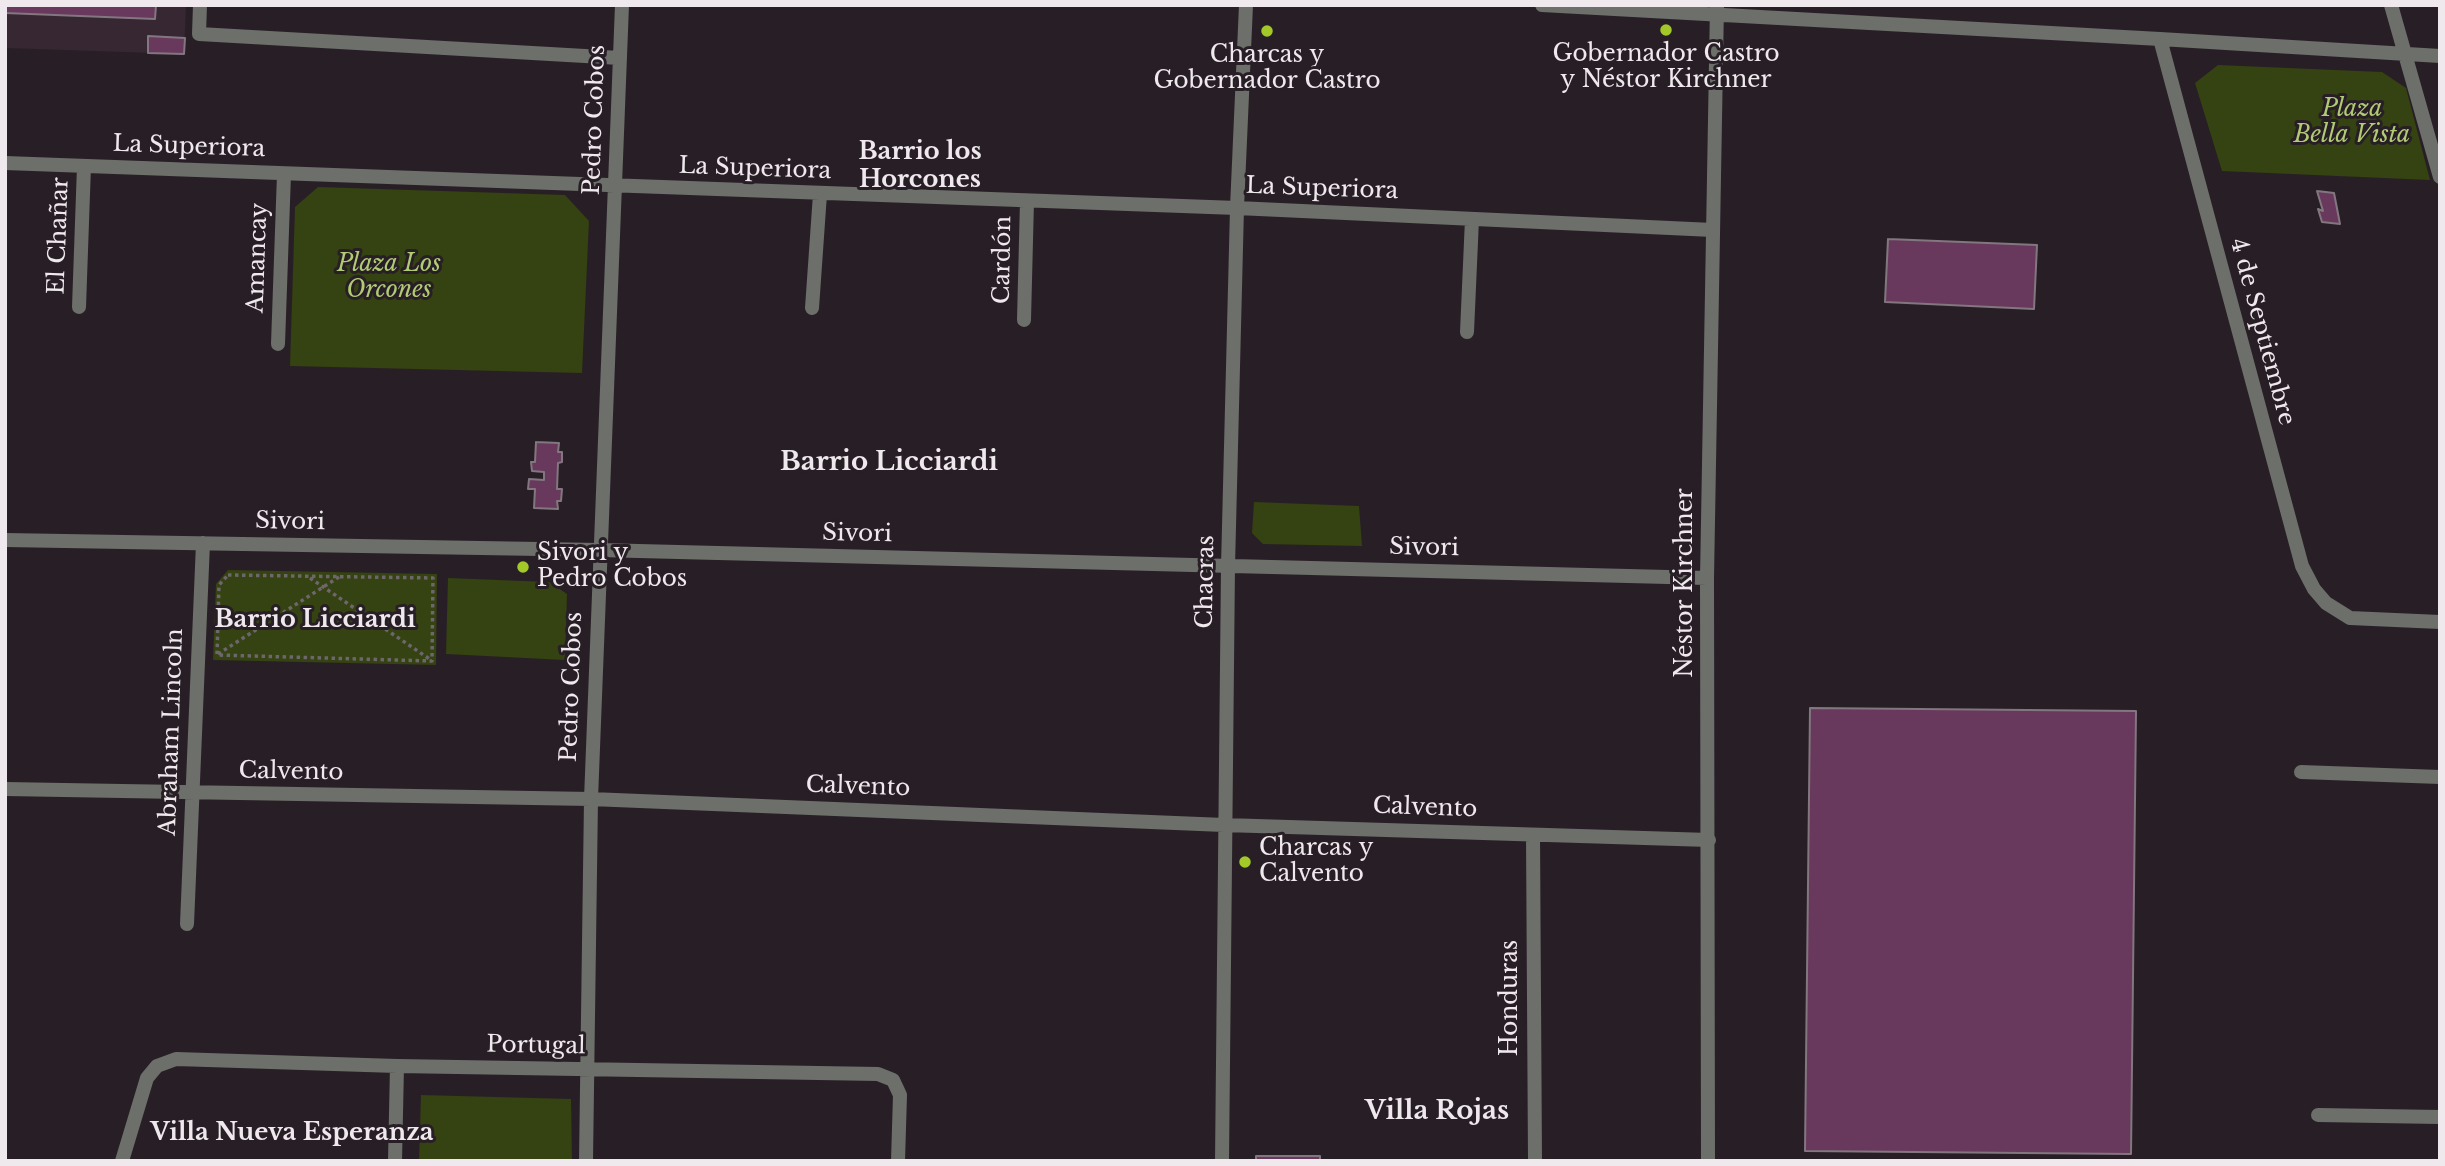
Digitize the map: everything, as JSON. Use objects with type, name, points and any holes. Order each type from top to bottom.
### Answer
[{"type":"street","points":[[200,5],[199,34],[620,58]]},
{"type":"street","name":"Pedro Cobos","points":[[586,1161],[591,799],[622,5]]},
{"type":"street","name":"Chacras","points":[[1222,1161],[1228,566],[1237,208],[1246,5]]},
{"type":"street","points":[[1542,5],[1716,10],[2440,56]]},
{"type":"street","points":[[2390,5],[2440,177]]},
{"type":"street","name":"Néstor Kirchner","points":[[1708,1161],[1707,578],[1716,10]]},
{"type":"street","name":"4 de Septiembre","points":[[2160,38],[2302,566],[2314,589],[2326,603],[2350,618],[2440,621]]},
{"type":"street","name":"La Superiora","points":[[5,163],[1237,208],[1713,230]]},
{"type":"street","name":"El Chañar","points":[[79,307],[84,166]]},
{"type":"street","name":"Amancay","points":[[278,344],[284,174]]},
{"type":"street","points":[[812,308],[820,194]]},
{"type":"street","name":"Cardón","points":[[1024,320],[1027,201]]},
{"type":"street","points":[[1467,332],[1472,219]]},
{"type":"street","name":"Sivori","points":[[5,540],[599,550],[1707,578]]},
{"type":"street","name":"Abraham Lincoln","points":[[187,924],[203,543]]},
{"type":"street","points":[[2301,772],[2440,777]]},
{"type":"street","name":"Calvento","points":[[5,789],[591,799],[1224,825],[1709,840]]},
{"type":"street","name":"Honduras","points":[[1533,835],[1535,1161]]},
{"type":"street","name":"Portugal","points":[[122,1161],[147,1078],[157,1066],[176,1059],[397,1066],[878,1074],[894,1080],[900,1095],[898,1161]]},
{"type":"street","points":[[395,1161],[397,1066]]},
{"type":"street","points":[[2318,1115],[2440,1117]]},
{"type":"path","points":[[217,655],[219,586],[228,575],[433,578],[432,661]]},
{"type":"path","points":[[308,576],[432,661]]},
{"type":"path","points":[[217,655],[340,576]]},
{"type":"path","points":[[217,655],[432,661]]},
{"type":"shaded area","points":[[5,5],[186,5],[184,54],[5,48]]},
{"type":"green space","name":"Plaza Bella Vista","points":[[2218,65],[2382,72],[2406,88],[2430,180],[2222,171],[2195,83]]},
{"type":"green space","name":"Plaza Los Orcones","points":[[318,187],[565,195],[589,221],[582,373],[290,366],[295,207]]},
{"type":"green space","points":[[1254,502],[1359,506],[1362,546],[1263,544],[1252,533]]},
{"type":"green space","points":[[228,570],[437,574],[436,665],[213,660],[216,584]]},
{"type":"green space","points":[[448,578],[549,582],[567,594],[565,660],[446,654]]},
{"type":"green space","points":[[421,1095],[571,1099],[572,1161],[419,1161]]},
{"type":"building","points":[[5,5],[156,5],[155,19],[5,13]]},
{"type":"building","points":[[148,36],[185,38],[184,54],[148,53]]},
{"type":"building","points":[[2317,191],[2334,193],[2340,224],[2322,222],[2318,209],[2323,211]]},
{"type":"building","points":[[1888,239],[2037,245],[2034,309],[1885,302]]},
{"type":"building","points":[[536,442],[559,443],[558,452],[562,452],[562,462],[558,463],[557,489],[562,489],[561,501],[557,501],[558,509],[534,508],[535,489],[528,489],[529,479],[544,480],[544,472],[532,471],[531,462],[535,462]]},
{"type":"building","points":[[1810,708],[2136,711],[2131,1154],[1805,1151]]},
{"type":"building","points":[[1256,1156],[1320,1156],[1320,1161],[1256,1161]]},
{"type":"place","name":"Gobernador Castro y Néstor Kirchner","points":[[1666,30]]},
{"type":"place","name":"Charcas y Gobernador Castro","points":[[1267,31]]},
{"type":"place","name":"Sivori y Pedro Cobos","points":[[523,567]]},
{"type":"place","name":"Charcas y Calvento","points":[[1245,862]]},
{"type":"district","name":"Barrio los Horcones","points":[[920,166]]},
{"type":"district","name":"Barrio Licciardi","points":[[889,463]]},
{"type":"district","name":"Barrio Licciardi","points":[[315,620]]},
{"type":"district","name":"Villa Rojas","points":[[1437,1112]]},
{"type":"district","name":"Villa Nueva Esperanza","points":[[292,1133]]}]
